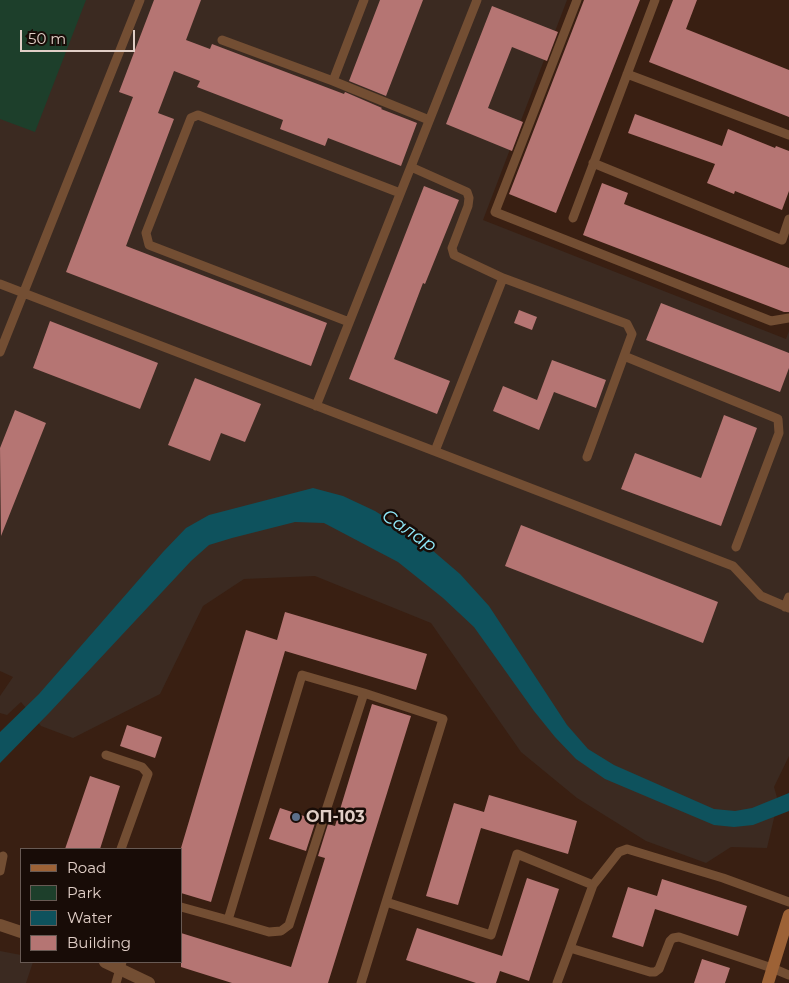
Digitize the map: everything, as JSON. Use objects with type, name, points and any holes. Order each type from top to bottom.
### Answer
[{"type":"street","points":[[768,983],[789,915]]},
{"type":"street","points":[[0,925],[20,932]]},
{"type":"street","points":[[121,966],[145,982]]},
{"type":"lane","points":[[0,352],[140,0]]},
{"type":"lane","points":[[333,81],[364,0]]},
{"type":"lane","points":[[316,406],[477,0]]},
{"type":"lane","points":[[577,0],[495,212],[771,320],[789,318]]},
{"type":"lane","points":[[573,218],[655,0]]},
{"type":"lane","points":[[222,40],[333,81],[429,120]]},
{"type":"lane","points":[[627,74],[789,135]]},
{"type":"lane","points":[[349,322],[149,245],[146,233],[191,118],[198,115],[400,193]]},
{"type":"lane","points":[[593,163],[782,240],[789,219]]},
{"type":"lane","points":[[411,166],[467,192],[470,198],[452,248],[454,255],[503,278],[627,324],[632,334],[587,456]]},
{"type":"lane","points":[[435,451],[503,278]]},
{"type":"lane","points":[[0,284],[733,566],[762,596],[787,608],[789,596]]},
{"type":"lane","points":[[624,356],[778,419],[779,433],[736,547]]},
{"type":"lane","points":[[228,920],[302,675],[364,692],[443,719],[361,983]]},
{"type":"lane","points":[[182,907],[269,932],[281,931],[290,925],[364,692]]},
{"type":"lane","points":[[106,755],[142,767],[148,774],[121,848]]},
{"type":"lane","points":[[557,983],[593,885],[619,852],[627,849],[723,878],[789,902]]},
{"type":"lane","points":[[386,902],[491,935],[517,854],[593,885]]},
{"type":"lane","points":[[0,871],[4,856]]},
{"type":"lane","points":[[570,948],[655,972],[659,969],[670,941],[673,938],[679,937],[772,968],[789,976]]},
{"type":"lane","points":[[116,983],[121,966]]},
{"type":"shaded area","points":[[0,0],[567,0],[483,220],[786,339],[789,331],[789,756],[774,787],[778,801],[767,848],[731,847],[706,863],[646,841],[577,798],[521,752],[431,623],[315,576],[244,579],[203,606],[160,694],[73,738],[41,726],[21,702],[7,715],[0,713],[0,696],[13,677],[0,671]]},
{"type":"shaded area","points":[[0,951],[20,955],[20,963],[33,963],[26,983],[0,983]]},
{"type":"green space","points":[[0,0],[86,0],[35,132],[0,119]]},
{"type":"water","name":"Салар","points":[[313,488],[343,496],[375,511],[418,538],[460,574],[489,606],[567,725],[588,749],[614,765],[714,809],[735,811],[752,808],[789,793],[789,811],[753,825],[734,827],[714,825],[605,779],[576,759],[555,737],[474,627],[443,598],[398,562],[324,523],[295,522],[209,545],[191,561],[0,763],[0,732],[39,694],[186,528],[209,515]]},
{"type":"building","points":[[154,0],[201,0],[186,40],[210,49],[212,44],[344,94],[345,92],[417,123],[401,166],[328,138],[325,146],[280,129],[283,120],[197,87],[200,81],[174,71],[158,113],[174,119],[126,246],[327,323],[311,366],[66,272],[133,97],[119,92]]},
{"type":"building","points":[[380,0],[423,0],[386,96],[349,81]]},
{"type":"building","points":[[584,0],[640,0],[556,213],[509,194]]},
{"type":"building","points":[[673,0],[697,0],[686,29],[789,70],[789,117],[649,62]]},
{"type":"building","points":[[492,6],[558,32],[547,61],[512,47],[488,108],[523,122],[512,151],[446,124]]},
{"type":"building","points":[[635,114],[722,146],[728,129],[775,148],[776,146],[789,151],[789,191],[782,210],[735,191],[734,194],[707,183],[715,164],[628,133]]},
{"type":"building","points":[[602,183],[628,193],[624,204],[789,268],[789,312],[784,312],[583,235]]},
{"type":"building","points":[[424,186],[459,200],[425,284],[423,283],[394,359],[450,381],[437,414],[349,379]]},
{"type":"building","points":[[661,303],[789,353],[789,368],[780,392],[646,340]]},
{"type":"building","points":[[519,310],[537,317],[532,330],[514,323]]},
{"type":"building","points":[[50,321],[158,363],[140,409],[33,368]]},
{"type":"building","points":[[552,360],[606,380],[596,408],[554,392],[539,430],[493,411],[503,386],[537,400]]},
{"type":"building","points":[[195,378],[261,404],[245,442],[221,433],[210,461],[168,445]]},
{"type":"building","points":[[15,410],[46,423],[1,536],[0,448]]},
{"type":"building","points":[[724,415],[757,428],[721,526],[621,489],[635,453],[701,478]]},
{"type":"building","points":[[521,525],[718,602],[703,643],[505,566]]},
{"type":"building","points":[[285,612],[427,654],[416,690],[285,651],[211,902],[182,893],[181,848],[246,630],[277,640]]},
{"type":"building","points":[[372,704],[411,716],[328,983],[232,983],[181,967],[182,933],[291,967],[325,858],[318,856],[328,824],[335,826]]},
{"type":"building","points":[[127,725],[162,737],[155,758],[120,746]]},
{"type":"building","points":[[90,776],[120,786],[100,848],[65,848]]},
{"type":"building","points":[[489,795],[577,821],[568,854],[481,828],[458,905],[426,896],[454,803],[484,812]]},
{"type":"building","points":[[280,808],[316,820],[306,851],[269,839]]},
{"type":"building","points":[[527,878],[559,889],[529,981],[500,971],[496,983],[476,983],[406,960],[417,928],[502,956]]},
{"type":"building","points":[[662,879],[747,906],[738,936],[655,909],[643,947],[612,937],[628,887],[657,896]]},
{"type":"building","points":[[702,959],[730,968],[725,983],[694,983]]},
{"type":"place","name":"ОП-103","points":[[296,817]]}]
